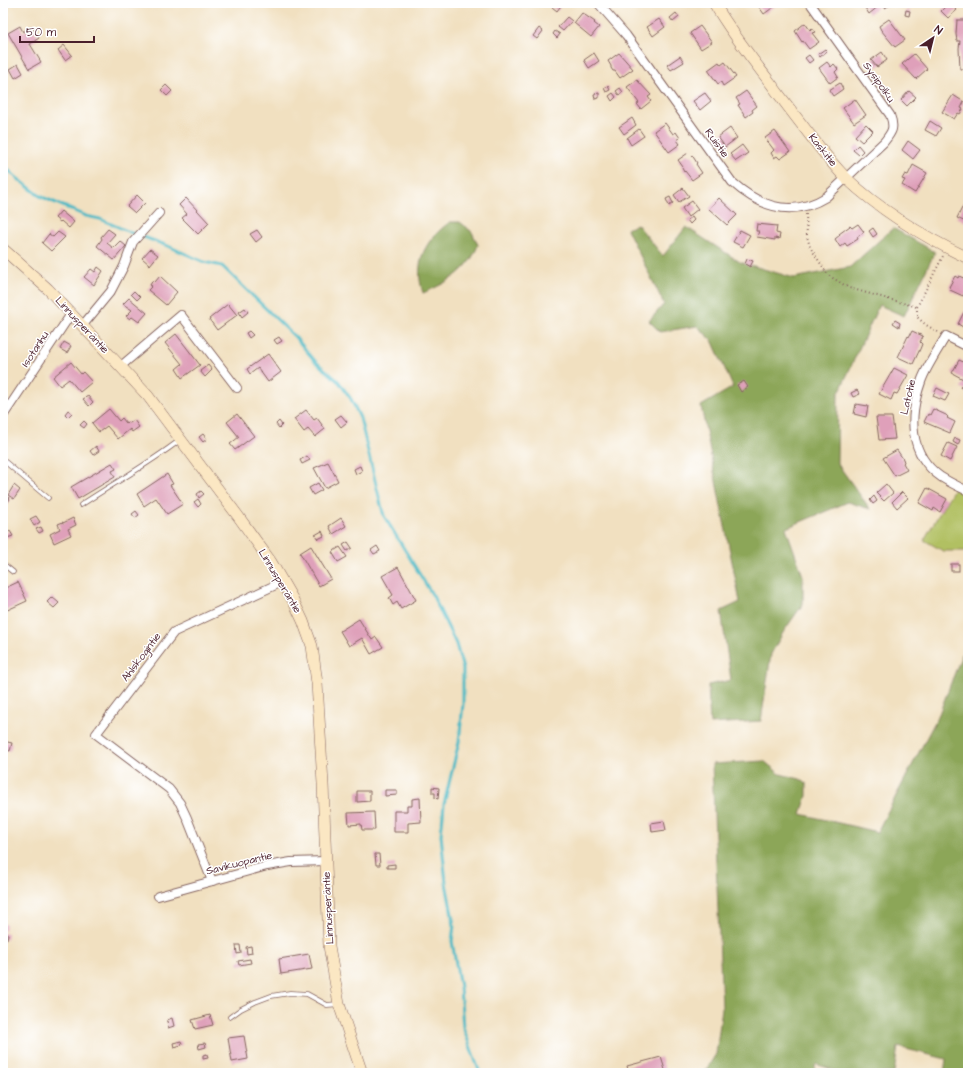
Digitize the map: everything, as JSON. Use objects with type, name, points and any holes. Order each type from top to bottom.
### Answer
[{"type":"street","name":"Ruistie","points":[[598,3],[626,35],[732,182],[742,191],[766,205],[781,208],[806,207],[826,197],[849,174]]},
{"type":"street","name":"Kaskitie","points":[[714,3],[740,42],[835,166],[849,174],[880,207],[908,226],[968,258]]},
{"type":"street","name":"Sysipolku","points":[[810,3],[885,109],[893,123],[890,134],[849,174]]},
{"type":"street","points":[[82,325],[111,291],[124,266],[133,242],[159,213]]},
{"type":"street","name":"Linnusperäntie","points":[[3,249],[48,289],[148,396],[238,516],[282,582],[304,621],[312,646],[317,683],[329,946],[339,1004],[362,1073]]},
{"type":"street","name":"Isotanhu","points":[[3,416],[70,314]]},
{"type":"street","points":[[121,366],[181,315],[237,388]]},
{"type":"street","points":[[946,336],[968,347]]},
{"type":"street","name":"Latotie","points":[[946,336],[921,381],[914,407],[913,427],[917,449],[928,465],[940,476],[968,491]]},
{"type":"street","name":"Ahlskogintie","points":[[212,881],[180,803],[169,789],[96,734],[174,632],[282,582]]},
{"type":"street","name":"Savikuopantie","points":[[158,896],[267,866],[285,863],[326,861]]},
{"type":"lane","points":[[81,505],[111,484],[145,466],[181,440]]},
{"type":"lane","points":[[3,460],[48,498]]},
{"type":"lane","points":[[3,564],[13,572]]},
{"type":"lane","points":[[230,1017],[241,1008],[255,1002],[271,996],[290,993],[307,994],[327,1005],[339,1004]]},
{"type":"path","points":[[806,207],[807,236],[810,247],[828,275],[849,288],[917,307]]},
{"type":"path","points":[[946,336],[926,325],[917,316],[917,307],[947,248]]},
{"type":"green space","points":[[450,222],[460,222],[472,232],[478,245],[469,262],[463,269],[449,280],[423,293],[419,271],[423,253],[434,236]]},
{"type":"green space","points":[[637,224],[663,256],[686,227],[740,262],[794,278],[850,267],[893,228],[935,252],[904,316],[879,305],[838,395],[837,463],[870,509],[848,502],[786,528],[803,576],[803,604],[784,631],[771,654],[761,721],[710,724],[708,685],[731,680],[721,611],[740,602],[701,406],[733,387],[712,340],[697,326],[660,332],[649,321],[664,304],[627,229]]},
{"type":"green space","points":[[956,485],[968,491],[968,551],[943,551],[924,540]]},
{"type":"green space","points":[[968,634],[968,1073],[944,1073],[946,1059],[898,1047],[894,1073],[842,1073],[816,1064],[813,1073],[704,1073],[716,1054],[722,1008],[712,764],[764,761],[780,774],[800,779],[807,784],[807,796],[801,814],[877,832],[939,714],[964,649]]},
{"type":"building","points":[[547,3],[563,3],[557,11]]},
{"type":"building","points":[[753,3],[779,3],[764,14],[757,4]]},
{"type":"building","points":[[862,3],[877,3],[879,6],[869,14]]},
{"type":"building","points":[[884,3],[888,3],[890,5],[885,8],[882,5]]},
{"type":"building","points":[[949,3],[957,10],[948,18],[941,11]]},
{"type":"building","points":[[906,10],[910,11],[909,16],[905,15]]},
{"type":"building","points":[[582,13],[595,22],[594,23],[599,27],[591,37],[574,23]]},
{"type":"building","points":[[676,13],[679,17],[673,22],[670,18]]},
{"type":"building","points":[[567,17],[572,21],[563,31],[558,27]]},
{"type":"building","points":[[659,19],[665,27],[653,36],[647,27]]},
{"type":"building","points":[[889,19],[905,40],[895,47],[879,26]]},
{"type":"building","points":[[957,20],[968,20],[968,69],[960,69],[960,41],[957,41],[956,34]]},
{"type":"building","points":[[805,23],[810,30],[812,28],[815,32],[812,33],[819,42],[809,49],[803,41],[802,42],[795,31]]},
{"type":"building","points":[[20,26],[23,32],[32,27],[39,38],[30,44],[41,62],[29,69],[8,33]]},
{"type":"building","points":[[700,26],[712,42],[701,49],[690,33]]},
{"type":"building","points":[[539,28],[543,31],[537,39],[533,36]]},
{"type":"building","points":[[555,31],[560,34],[557,38],[553,34]]},
{"type":"building","points":[[64,45],[72,55],[65,60],[58,50]]},
{"type":"building","points":[[825,49],[827,51],[820,57],[818,54]]},
{"type":"building","points":[[882,52],[887,60],[877,67],[871,60]]},
{"type":"building","points":[[594,53],[599,61],[589,68],[584,60]]},
{"type":"building","points":[[619,53],[633,69],[620,78],[615,71],[613,71],[608,61]]},
{"type":"building","points":[[914,54],[927,69],[916,79],[902,64]]},
{"type":"building","points":[[809,55],[813,60],[809,63],[805,58]]},
{"type":"building","points":[[680,56],[684,62],[671,70],[667,65]]},
{"type":"building","points":[[719,62],[721,65],[725,62],[736,77],[723,86],[721,82],[718,84],[708,70]]},
{"type":"building","points":[[827,62],[831,67],[834,64],[838,69],[835,72],[838,77],[830,83],[819,68]]},
{"type":"building","points":[[18,64],[23,73],[15,78],[10,69]]},
{"type":"building","points":[[637,80],[651,95],[648,97],[651,101],[641,109],[637,104],[639,103],[627,87]]},
{"type":"building","points":[[840,83],[843,89],[833,96],[829,90]]},
{"type":"building","points":[[166,85],[172,91],[167,96],[161,90]]},
{"type":"building","points":[[608,86],[610,90],[606,92],[604,88]]},
{"type":"building","points":[[620,88],[623,92],[619,95],[616,91]]},
{"type":"building","points":[[746,91],[757,106],[752,110],[753,112],[746,117],[738,105],[740,104],[736,98]]},
{"type":"building","points":[[909,91],[916,97],[907,106],[901,100]]},
{"type":"building","points":[[599,93],[599,98],[595,99],[594,94]]},
{"type":"building","points":[[613,93],[616,97],[612,101],[609,96]]},
{"type":"building","points":[[705,93],[711,101],[700,110],[693,101]]},
{"type":"building","points":[[953,95],[964,102],[961,108],[963,109],[954,119],[942,112]]},
{"type":"building","points":[[855,99],[866,115],[854,123],[843,108]]},
{"type":"building","points":[[632,118],[636,125],[624,134],[619,127]]},
{"type":"building","points":[[930,121],[941,128],[936,136],[925,130]]},
{"type":"building","points":[[665,123],[673,134],[676,132],[680,138],[677,140],[680,144],[669,152],[654,131]]},
{"type":"building","points":[[866,124],[873,131],[862,142],[855,136]]},
{"type":"building","points":[[730,128],[737,138],[725,147],[718,137]]},
{"type":"building","points":[[639,129],[644,136],[631,145],[627,138]]},
{"type":"building","points":[[775,131],[790,152],[780,159],[777,156],[774,158],[771,153],[774,150],[765,138]]},
{"type":"building","points":[[908,141],[920,150],[913,159],[902,150]]},
{"type":"building","points":[[742,145],[748,153],[736,161],[730,154]]},
{"type":"building","points":[[858,145],[863,151],[859,155],[853,150]]},
{"type":"building","points":[[688,153],[691,156],[692,155],[702,173],[692,180],[685,171],[684,172],[683,167],[678,160]]},
{"type":"building","points":[[913,165],[927,173],[915,193],[902,185],[905,180],[902,179],[905,174],[908,175]]},
{"type":"building","points":[[683,188],[689,196],[679,202],[674,195]]},
{"type":"building","points":[[137,195],[145,203],[135,213],[127,206]]},
{"type":"building","points":[[670,197],[673,203],[669,206],[666,199]]},
{"type":"building","points":[[186,198],[209,223],[198,234],[182,218],[187,214],[179,205]]},
{"type":"building","points":[[719,198],[737,215],[727,225],[709,209]]},
{"type":"building","points":[[692,201],[698,209],[688,217],[682,208]]},
{"type":"building","points":[[964,204],[968,206],[968,223],[957,218]]},
{"type":"building","points":[[61,211],[74,222],[69,228],[55,218]]},
{"type":"building","points":[[692,217],[694,220],[690,224],[687,220]]},
{"type":"building","points":[[757,224],[777,226],[776,233],[780,234],[779,239],[775,238],[775,240],[757,237],[759,231],[756,231]]},
{"type":"building","points":[[858,224],[864,232],[857,237],[858,239],[847,246],[845,243],[840,247],[835,239],[850,226],[852,228]]},
{"type":"building","points":[[873,228],[877,234],[873,237],[869,231]]},
{"type":"building","points":[[108,229],[115,234],[107,243],[113,248],[120,241],[126,246],[114,260],[97,246],[102,239],[101,237]]},
{"type":"building","points":[[257,230],[262,237],[256,242],[250,234]]},
{"type":"building","points":[[740,230],[750,235],[743,247],[733,242]]},
{"type":"building","points":[[58,232],[65,237],[51,251],[42,243],[49,234],[53,237]]},
{"type":"building","points":[[150,249],[158,255],[150,265],[142,258]]},
{"type":"building","points":[[747,259],[753,261],[750,267],[745,264]]},
{"type":"building","points":[[98,267],[103,271],[94,285],[84,277],[91,269],[95,272]]},
{"type":"building","points":[[160,276],[177,292],[166,305],[148,290],[152,286],[150,285],[153,280],[155,282]]},
{"type":"building","points":[[955,276],[968,280],[968,297],[964,294],[963,296],[950,290],[951,288],[949,287]]},
{"type":"building","points":[[134,291],[140,297],[137,300],[131,294]]},
{"type":"building","points":[[129,298],[147,313],[139,322],[132,317],[130,319],[126,316],[132,310],[123,304]]},
{"type":"building","points":[[228,304],[237,315],[217,330],[209,319]]},
{"type":"building","points":[[245,308],[248,312],[242,317],[239,312]]},
{"type":"building","points":[[964,312],[968,314],[968,317],[963,327],[958,324]]},
{"type":"building","points":[[895,320],[900,323],[899,327],[893,323]]},
{"type":"building","points":[[249,331],[253,335],[249,338],[246,333]]},
{"type":"building","points":[[912,331],[923,336],[920,342],[922,344],[913,364],[898,357]]},
{"type":"building","points":[[176,334],[200,365],[182,378],[176,369],[182,364],[165,343]]},
{"type":"building","points":[[279,337],[282,341],[277,344],[274,340]]},
{"type":"building","points":[[64,342],[71,346],[67,353],[60,349]]},
{"type":"building","points":[[268,354],[281,372],[268,382],[258,368],[250,374],[247,369]]},
{"type":"building","points":[[959,360],[968,364],[968,391],[961,388],[965,380],[952,373]]},
{"type":"building","points":[[71,362],[81,374],[83,372],[92,382],[80,392],[69,379],[60,386],[53,377]]},
{"type":"building","points":[[208,365],[212,370],[205,377],[200,371]]},
{"type":"building","points":[[894,368],[908,375],[897,394],[894,393],[891,400],[879,394]]},
{"type":"building","points":[[744,381],[748,387],[741,392],[737,385]]},
{"type":"building","points":[[937,388],[949,394],[945,401],[933,396]]},
{"type":"building","points":[[857,390],[860,394],[853,397],[851,393]]},
{"type":"building","points":[[88,396],[93,402],[89,406],[83,399]]},
{"type":"building","points":[[856,404],[868,406],[866,417],[854,414]]},
{"type":"building","points":[[109,409],[119,421],[122,418],[126,423],[130,423],[134,420],[139,427],[132,432],[130,429],[118,439],[107,426],[99,432],[92,423]]},
{"type":"building","points":[[933,409],[946,415],[948,417],[947,418],[955,422],[950,433],[924,422],[928,414],[930,415]]},
{"type":"building","points":[[68,410],[72,413],[68,417],[65,414]]},
{"type":"building","points":[[306,410],[314,420],[317,418],[325,429],[315,437],[308,429],[304,432],[294,419]]},
{"type":"building","points":[[237,414],[254,436],[235,450],[230,444],[239,437],[227,422]]},
{"type":"building","points":[[341,415],[347,422],[341,427],[335,419]]},
{"type":"building","points":[[876,417],[892,417],[895,439],[879,440]]},
{"type":"building","points":[[84,421],[87,424],[84,428],[80,425]]},
{"type":"building","points":[[279,421],[282,425],[279,428],[276,424]]},
{"type":"building","points":[[203,434],[207,439],[203,442],[199,437]]},
{"type":"building","points":[[955,438],[960,440],[958,445],[953,442]]},
{"type":"building","points":[[948,443],[957,447],[950,461],[941,456]]},
{"type":"building","points":[[96,446],[99,451],[93,455],[90,451]]},
{"type":"building","points":[[897,450],[903,459],[903,463],[907,470],[895,476],[883,458]]},
{"type":"building","points":[[307,456],[310,460],[302,464],[300,460]]},
{"type":"building","points":[[328,462],[338,481],[325,488],[314,468]]},
{"type":"building","points":[[112,463],[116,469],[112,471],[115,477],[78,499],[71,487]]},
{"type":"building","points":[[360,466],[362,471],[356,474],[354,469]]},
{"type":"building","points":[[167,474],[173,484],[170,485],[183,504],[167,514],[156,498],[144,506],[137,494]]},
{"type":"building","points":[[318,483],[322,490],[313,495],[309,488]]},
{"type":"building","points":[[886,484],[893,493],[884,501],[876,493]]},
{"type":"building","points":[[14,485],[20,490],[14,499],[8,495]]},
{"type":"building","points":[[927,488],[947,499],[940,512],[934,508],[933,511],[919,503]]},
{"type":"building","points":[[201,491],[204,494],[199,498],[197,494]]},
{"type":"building","points":[[902,492],[908,498],[897,508],[892,502]]},
{"type":"building","points":[[3,493],[10,499],[3,509]]},
{"type":"building","points":[[874,496],[877,501],[873,504],[870,500]]},
{"type":"building","points":[[198,499],[201,504],[198,507],[194,502]]},
{"type":"building","points":[[136,511],[139,515],[135,518],[132,514]]},
{"type":"building","points":[[36,516],[40,522],[34,526],[30,519]]},
{"type":"building","points":[[73,518],[76,525],[68,529],[71,535],[54,543],[50,534],[60,529],[58,524]]},
{"type":"building","points":[[341,518],[346,526],[333,534],[329,526]]},
{"type":"building","points":[[41,527],[43,531],[39,533],[36,529]]},
{"type":"building","points":[[10,531],[13,536],[7,538],[5,533]]},
{"type":"building","points":[[322,531],[324,536],[318,539],[315,535]]},
{"type":"building","points":[[348,542],[352,548],[347,551],[343,545]]},
{"type":"building","points":[[311,546],[331,579],[319,586],[300,553]]},
{"type":"building","points":[[377,546],[380,551],[374,554],[371,550]]},
{"type":"building","points":[[340,547],[347,557],[338,562],[332,552]]},
{"type":"building","points":[[951,564],[959,564],[959,571],[951,571]]},
{"type":"building","points":[[398,567],[416,600],[401,609],[397,602],[393,605],[389,598],[393,595],[382,576]]},
{"type":"building","points":[[18,582],[27,601],[3,612],[3,589]]},
{"type":"building","points":[[52,597],[59,603],[54,608],[47,602]]},
{"type":"building","points":[[359,619],[372,640],[376,637],[383,647],[371,654],[362,638],[349,646],[340,631]]},
{"type":"building","points":[[3,741],[12,743],[10,751],[3,749]]},
{"type":"building","points":[[432,787],[439,788],[438,799],[435,798],[435,793],[432,793]]},
{"type":"building","points":[[385,790],[397,790],[397,795],[385,796]]},
{"type":"building","points":[[357,791],[370,791],[370,801],[357,802]]},
{"type":"building","points":[[420,798],[421,822],[408,823],[408,832],[394,832],[394,811],[407,811],[407,806],[412,806],[412,799]]},
{"type":"building","points":[[374,812],[375,830],[362,830],[361,824],[349,825],[348,813]]},
{"type":"building","points":[[664,821],[666,830],[652,832],[651,823]]},
{"type":"building","points":[[375,854],[379,854],[380,865],[376,865]]},
{"type":"building","points":[[395,864],[395,868],[387,868],[387,865]]},
{"type":"building","points":[[3,924],[6,924],[5,931],[3,930]]},
{"type":"building","points":[[3,933],[8,934],[7,939],[3,939]]},
{"type":"building","points":[[236,945],[240,945],[241,953],[237,954]]},
{"type":"building","points":[[251,946],[252,953],[247,954],[246,947]]},
{"type":"building","points":[[309,954],[312,969],[281,974],[279,959]]},
{"type":"building","points":[[250,959],[251,963],[239,965],[238,961]]},
{"type":"building","points":[[210,1015],[213,1025],[195,1029],[192,1020]]},
{"type":"building","points":[[172,1018],[174,1026],[168,1028],[167,1020]]},
{"type":"building","points":[[244,1036],[248,1059],[232,1062],[228,1038]]},
{"type":"building","points":[[181,1041],[182,1045],[174,1047],[173,1043]]},
{"type":"building","points":[[205,1043],[206,1047],[199,1049],[198,1044]]},
{"type":"building","points":[[207,1054],[208,1058],[203,1059],[203,1055]]},
{"type":"building","points":[[661,1057],[666,1073],[629,1073],[627,1066]]},
{"type":"waterway","points":[[3,165],[40,196],[86,216],[100,219],[134,234]]},
{"type":"waterway","points":[[141,236],[204,262],[222,266],[295,337],[315,361],[339,382],[351,399],[360,418],[384,516],[433,596],[456,644],[463,669],[463,704],[459,742],[444,804],[441,835],[446,883],[454,925],[452,941],[460,987],[463,1027],[480,1073]]}]
